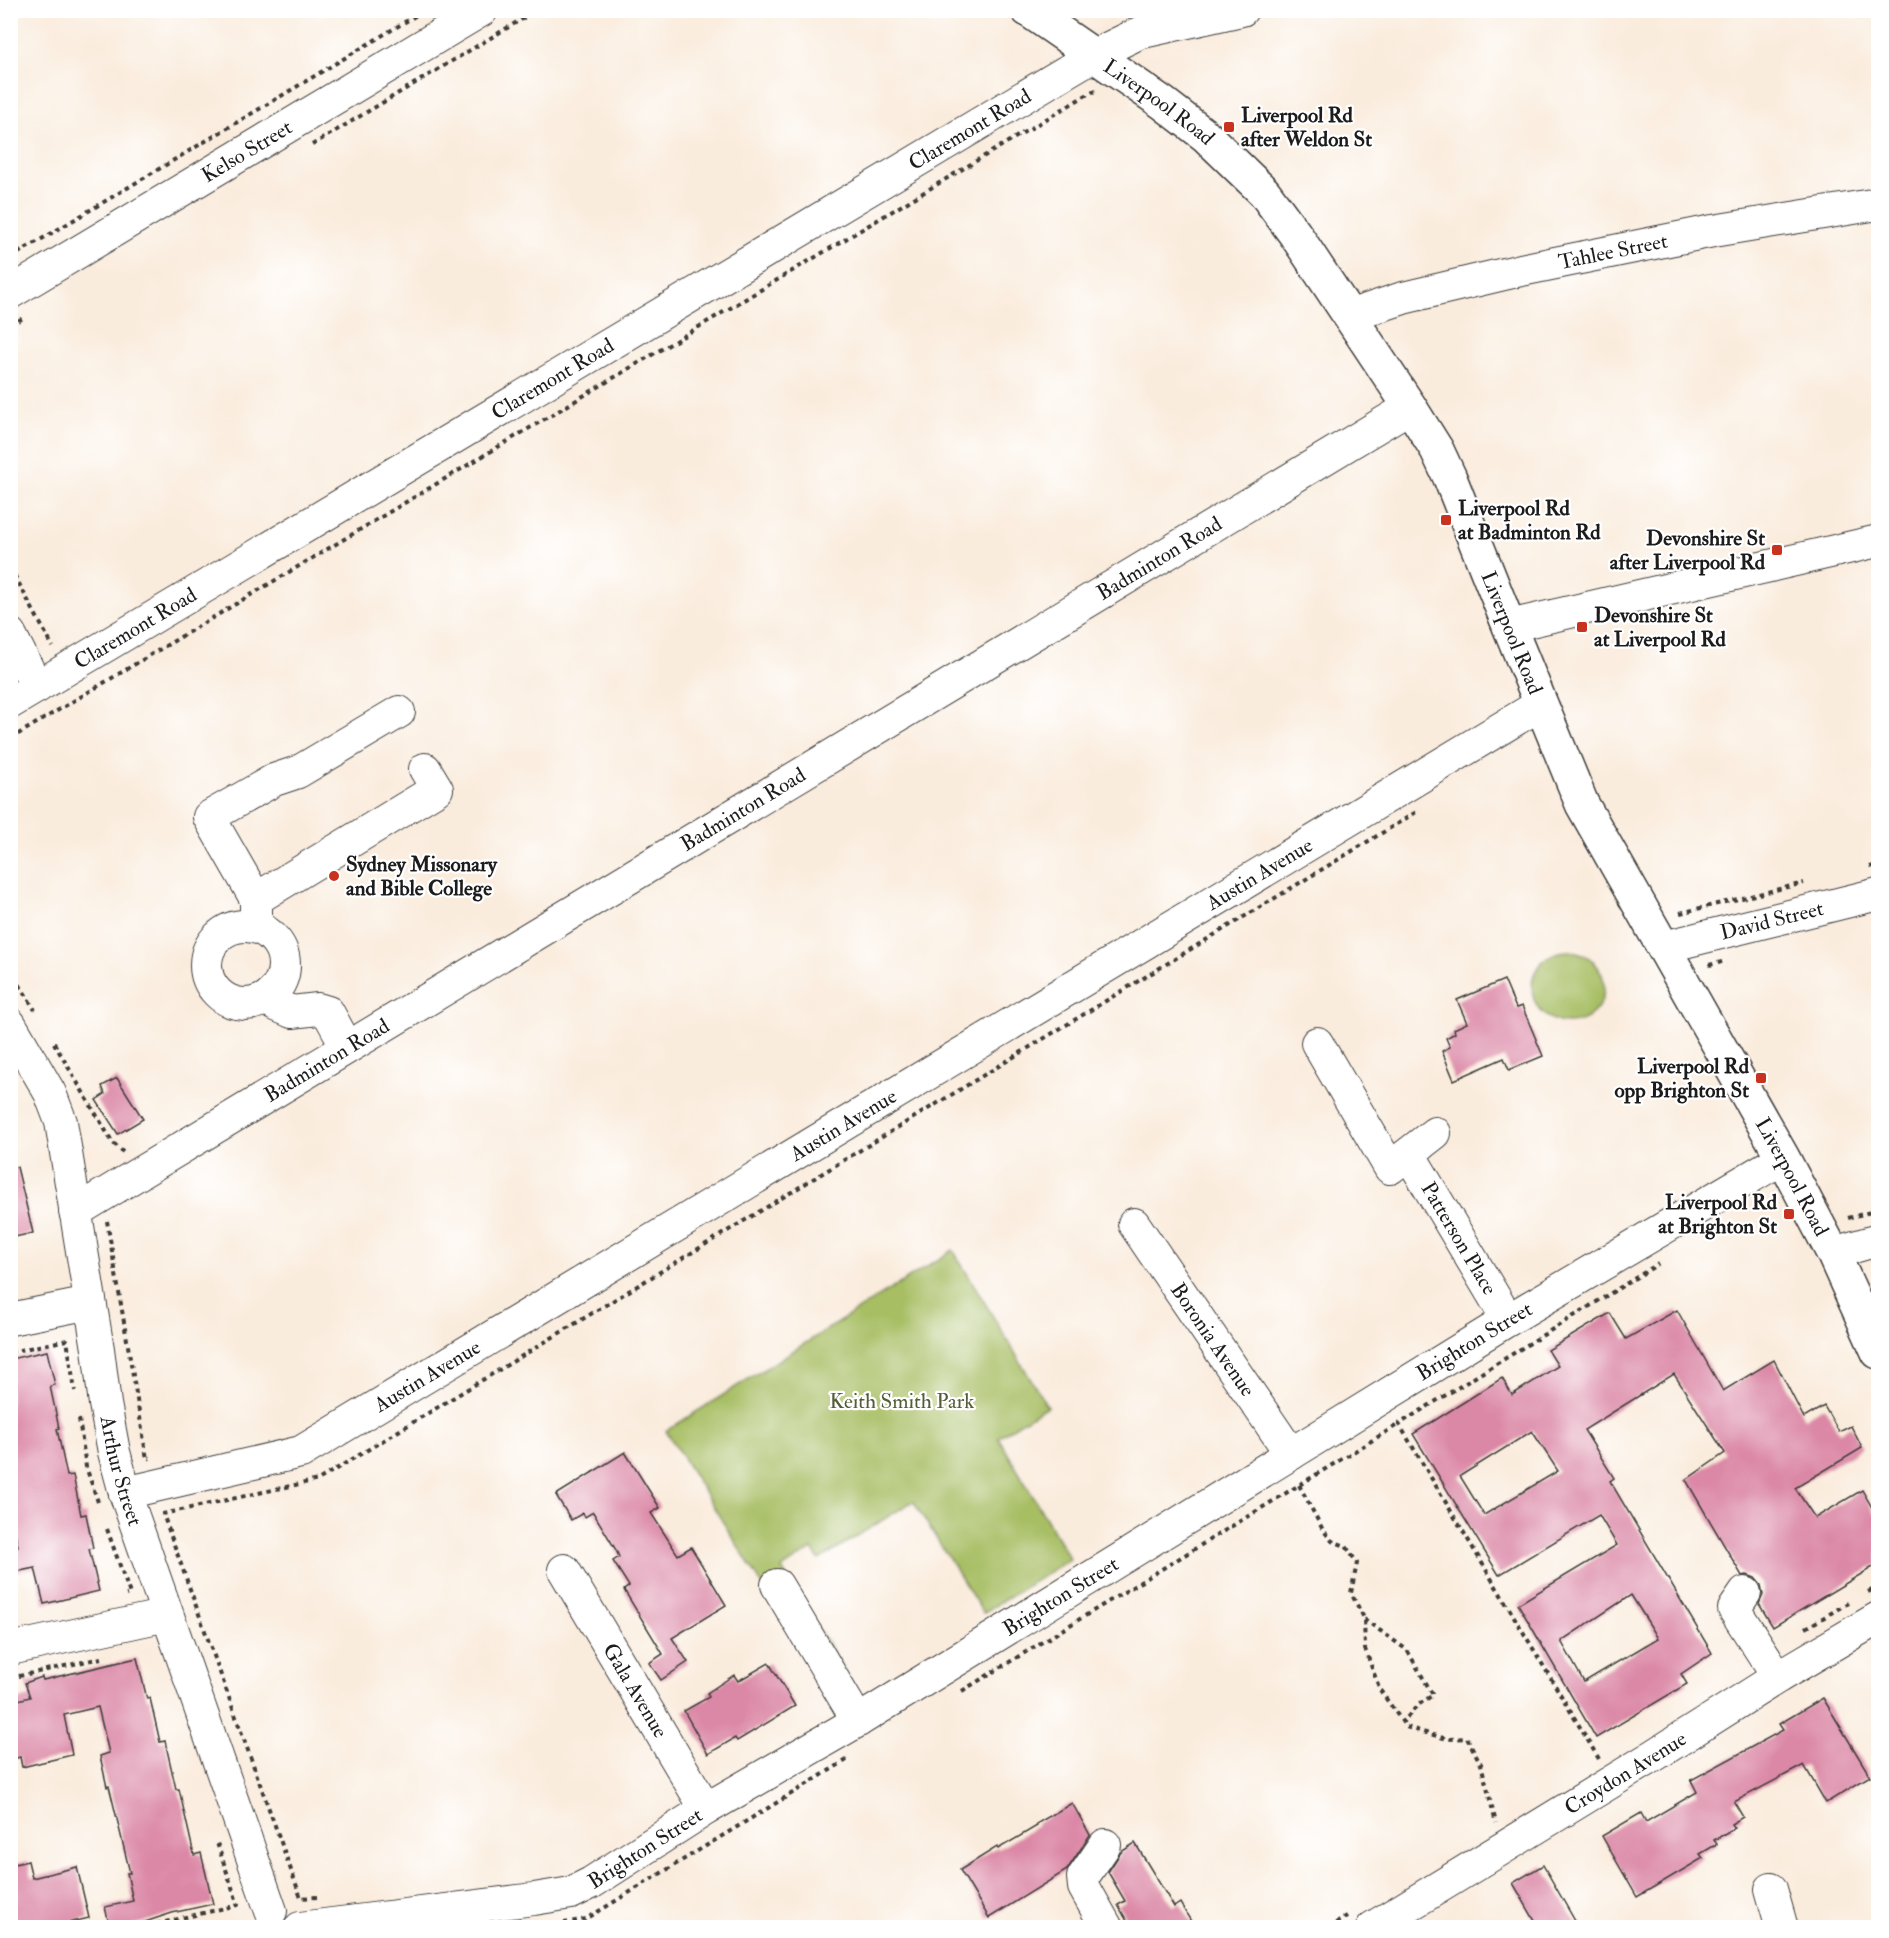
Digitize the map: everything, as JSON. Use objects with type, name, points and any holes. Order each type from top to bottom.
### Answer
[{"type":"highway","name":"Liverpool Road","points":[[1028,10],[1163,103],[1197,130],[1257,185],[1286,220],[1410,407],[1437,450],[1450,478],[1582,804],[1783,1158],[1833,1253],[1878,1352]]},
{"type":"street","name":"Kelso Street","points":[[10,293],[482,10]]},
{"type":"street","name":"Claremont Road","points":[[10,703],[1094,55],[1136,34],[1242,10]]},
{"type":"street","name":"Tahlee Street","points":[[1349,316],[1403,298],[1521,270],[1713,231],[1878,204]]},
{"type":"street","name":"Badminton Road","points":[[75,1212],[1410,407]]},
{"type":"street","points":[[1509,626],[1878,541]]},
{"type":"street","points":[[10,634],[37,687]]},
{"type":"street","name":"Austin Avenue","points":[[113,1501],[302,1452],[1541,704]]},
{"type":"street","points":[[399,712],[298,772],[274,780],[209,818],[256,913],[283,956],[284,969],[280,982],[271,994],[259,1001],[246,1004],[236,1003],[224,998],[214,989],[206,965],[210,948],[217,937],[229,929],[242,926],[256,913],[437,789],[425,769]]},
{"type":"street","name":"David Street","points":[[1664,947],[1873,881]]},
{"type":"street","points":[[271,994],[276,1005],[292,1012],[318,1009],[328,1012],[347,1047]]},
{"type":"street","name":"Arthur Street","points":[[23,1017],[61,1122],[114,1452],[113,1501],[167,1615],[264,1919]]},
{"type":"street","points":[[1317,1043],[1390,1168],[1435,1134]]},
{"type":"street","name":"Patterson Place","points":[[1409,1154],[1508,1320]]},
{"type":"street","name":"Brighton Street","points":[[299,1928],[572,1893],[706,1809],[858,1721],[1508,1320],[1783,1158]]},
{"type":"street","name":"Boronia Avenue","points":[[1134,1224],[1291,1454]]},
{"type":"street","points":[[1833,1253],[1878,1240]]},
{"type":"street","points":[[10,1319],[90,1303]]},
{"type":"street","name":"Gala Avenue","points":[[564,1570],[706,1809]]},
{"type":"street","points":[[777,1585],[858,1721]]},
{"type":"street","points":[[1745,1593],[1734,1609],[1778,1677]]},
{"type":"street","points":[[10,1649],[167,1615]]},
{"type":"street","name":"Croydon Avenue","points":[[1372,1928],[1778,1677],[1878,1618]]},
{"type":"street","points":[[1105,1845],[1083,1877],[1084,1887],[1107,1928]]},
{"type":"street","points":[[1771,1889],[1782,1928]]},
{"type":"street","points":[[264,1919],[282,1910],[288,1912],[297,1921],[299,1928]]},
{"type":"path","points":[[10,258],[425,10]]},
{"type":"path","points":[[10,739],[1094,91],[1100,94]]},
{"type":"path","points":[[10,567],[53,647]]},
{"type":"path","points":[[318,1897],[301,1898],[164,1514],[318,1480],[1425,807]]},
{"type":"path","points":[[1873,881],[1878,865]]},
{"type":"path","points":[[1680,913],[1812,881]]},
{"type":"path","points":[[10,969],[23,1017]]},
{"type":"path","points":[[53,1041],[113,1143],[118,1149],[129,1154]]},
{"type":"path","points":[[1848,1218],[1878,1210]]},
{"type":"path","points":[[116,1216],[107,1222],[147,1459],[158,1456]]},
{"type":"path","points":[[1604,1767],[1399,1424],[1661,1263]]},
{"type":"path","points":[[10,1352],[67,1340],[76,1399]]},
{"type":"path","points":[[78,1410],[86,1467],[113,1501]]},
{"type":"path","points":[[1299,1485],[1323,1530],[1332,1541],[1346,1546],[1356,1563],[1351,1593],[1364,1618],[1365,1649],[1380,1690],[1406,1726],[1447,1739],[1467,1738],[1481,1764],[1497,1826]]},
{"type":"path","points":[[104,1520],[130,1594]]},
{"type":"path","points":[[1364,1618],[1407,1650],[1433,1695],[1418,1705],[1403,1722]]},
{"type":"path","points":[[10,1678],[103,1658]]},
{"type":"path","points":[[139,1928],[238,1905],[215,1838]]},
{"type":"green space","points":[[1575,951],[1594,961],[1602,973],[1604,987],[1602,1001],[1594,1013],[1582,1021],[1561,1023],[1542,1013],[1534,1001],[1532,980],[1542,961],[1554,953]]},
{"type":"green space","name":"Keith Smith Park","points":[[953,1250],[1047,1406],[998,1437],[1070,1559],[983,1613],[913,1501],[819,1560],[812,1549],[782,1569],[854,1686],[833,1698],[666,1431]]},
{"type":"building","points":[[1504,980],[1516,1008],[1522,1006],[1543,1056],[1509,1070],[1504,1058],[1454,1080],[1442,1051],[1450,1047],[1446,1038],[1455,1033],[1454,1029],[1467,1023],[1457,1000]]},
{"type":"building","points":[[117,1078],[143,1119],[118,1134],[96,1100],[105,1094],[102,1086]]},
{"type":"building","points":[[17,1167],[33,1233],[10,1238],[10,1168]]},
{"type":"building","points":[[1677,1310],[1723,1391],[1774,1360],[1804,1418],[1824,1406],[1839,1432],[1851,1426],[1862,1448],[1795,1488],[1815,1518],[1862,1490],[1878,1518],[1878,1564],[1773,1627],[1759,1604],[1763,1595],[1761,1585],[1755,1578],[1742,1576],[1686,1480],[1725,1453],[1674,1374],[1584,1430],[1614,1478],[1610,1481],[1712,1653],[1681,1674],[1687,1684],[1596,1738],[1518,1604],[1617,1545],[1599,1515],[1499,1575],[1413,1434],[1502,1378],[1512,1395],[1558,1366],[1548,1350],[1610,1313],[1626,1339]],"holes":[[[1532,1431],[1558,1471],[1484,1515],[1460,1476]],[[1631,1595],[1658,1638],[1584,1682],[1561,1641]]]},
{"type":"building","points":[[47,1351],[55,1385],[50,1386],[67,1476],[73,1475],[81,1515],[86,1514],[93,1548],[89,1549],[99,1591],[44,1604],[35,1568],[10,1573],[10,1548],[18,1546],[10,1511],[10,1359]]},
{"type":"building","points":[[625,1452],[660,1508],[651,1513],[678,1555],[691,1547],[726,1605],[672,1638],[688,1662],[661,1680],[649,1663],[663,1654],[624,1590],[629,1586],[613,1561],[619,1557],[616,1550],[593,1512],[585,1517],[583,1513],[571,1520],[556,1495]]},
{"type":"building","points":[[137,1658],[147,1699],[150,1698],[160,1742],[165,1741],[176,1789],[179,1789],[194,1855],[201,1853],[213,1904],[145,1922],[110,1928],[105,1907],[133,1901],[127,1873],[130,1873],[100,1756],[109,1753],[98,1707],[64,1715],[72,1755],[22,1767],[20,1757],[13,1759],[10,1745],[10,1702],[30,1697],[25,1683],[42,1677],[43,1680]]},
{"type":"building","points":[[769,1663],[795,1706],[737,1741],[735,1738],[708,1754],[684,1711],[709,1697],[707,1693],[734,1675],[738,1681]]},
{"type":"building","points":[[1823,1698],[1870,1776],[1826,1803],[1804,1765],[1734,1802],[1743,1817],[1731,1824],[1734,1828],[1714,1840],[1717,1844],[1700,1854],[1703,1858],[1637,1897],[1602,1836],[1641,1813],[1646,1822],[1697,1792],[1691,1780],[1783,1730],[1779,1724]]},
{"type":"building","points":[[1072,1803],[1090,1835],[1067,1870],[989,1918],[960,1870]]},
{"type":"building","points":[[1135,1843],[1174,1907],[1180,1903],[1195,1928],[1131,1928],[1118,1905],[1125,1901],[1108,1872],[1121,1852]]},
{"type":"building","points":[[28,1861],[32,1878],[77,1867],[89,1918],[48,1928],[10,1928],[10,1865]]},
{"type":"building","points":[[1543,1865],[1579,1928],[1539,1928],[1513,1883]]},
{"type":"place","name":"Liverpool Rd after Weldon St","points":[[1229,127]]},
{"type":"place","name":"Liverpool Rd at Badminton Rd","points":[[1446,520]]},
{"type":"place","name":"Devonshire St after Liverpool Rd","points":[[1777,550]]},
{"type":"place","name":"Devonshire St at Liverpool Rd","points":[[1582,627]]},
{"type":"place","name":"Sydney Missonary and Bible College","points":[[334,876]]},
{"type":"place","name":"Liverpool Rd opp Brighton St","points":[[1761,1078]]},
{"type":"place","name":"Liverpool Rd at Brighton St","points":[[1789,1214]]}]
